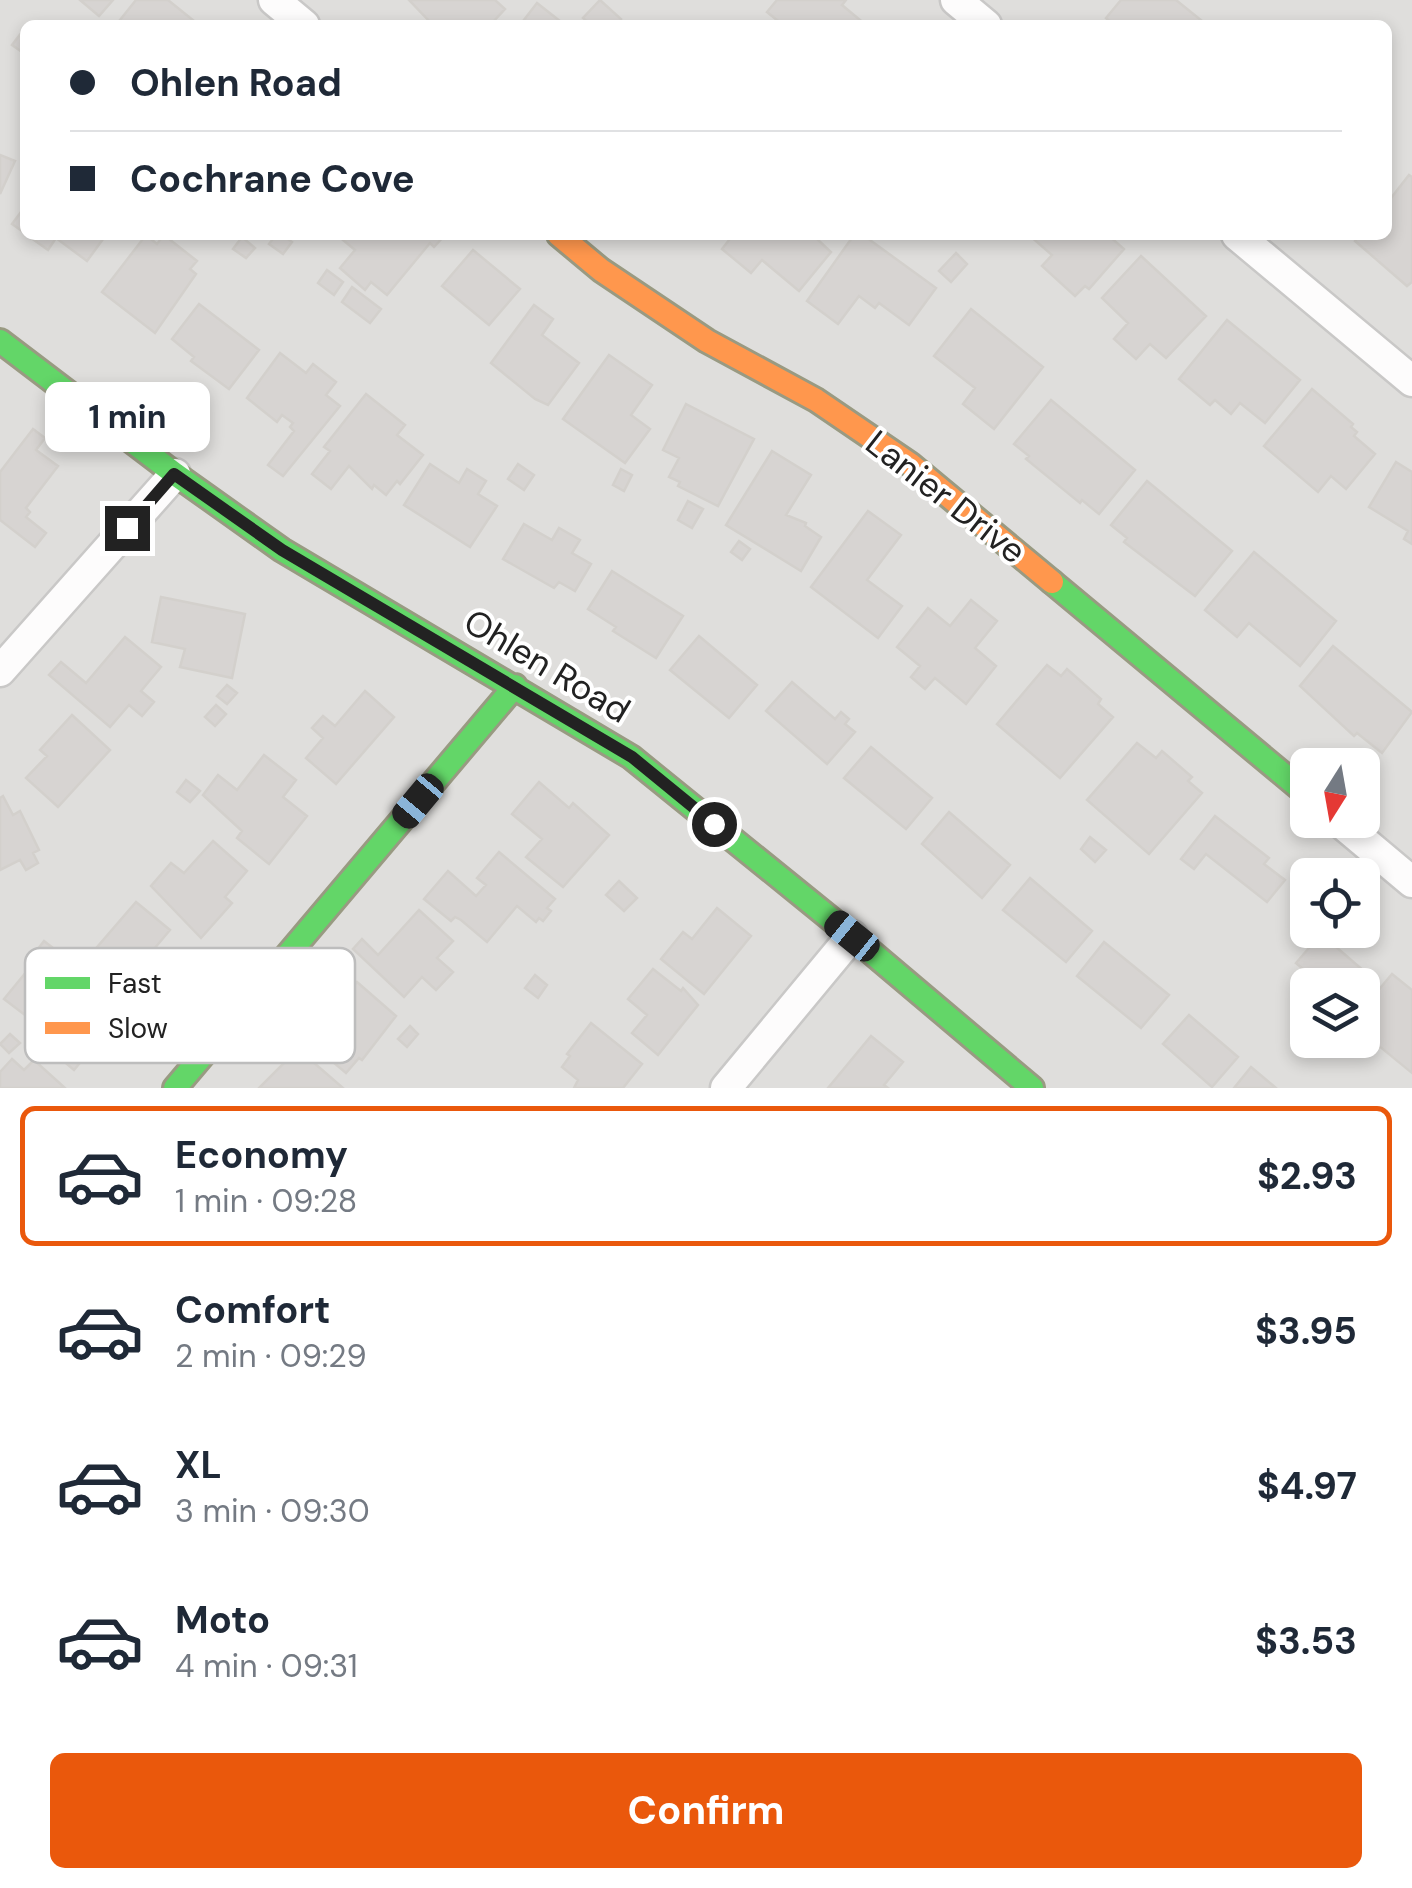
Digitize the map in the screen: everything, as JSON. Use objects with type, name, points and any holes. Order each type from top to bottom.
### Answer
[{"type":"street","points":[[274,0],[298,20]]},
{"type":"street","points":[[956,0],[980,20]]},
{"type":"street","name":"Lanier Drive","points":[[565,240],[601,270],[706,342],[816,400],[910,464],[1290,780]]},
{"type":"street","points":[[1243,240],[1412,382]]},
{"type":"street","name":"Ohlen Road","points":[[0,341],[174,474],[282,550],[632,757],[1032,1088]]},
{"type":"street","points":[[0,670],[174,474]]},
{"type":"street","points":[[293,948],[515,686]]},
{"type":"street","points":[[1359,838],[1412,882]]},
{"type":"street","points":[[726,1088],[852,936]]},
{"type":"street","points":[[175,1088],[196,1063]]},
{"type":"shaded area","points":[[0,0],[1412,0],[1412,1088],[0,1088]]},
{"type":"building","points":[[80,0],[113,0],[99,16]]},
{"type":"building","points":[[136,0],[168,0],[193,20],[120,20]]},
{"type":"building","points":[[409,0],[495,0],[505,9],[495,20],[428,20]]},
{"type":"building","points":[[600,0],[621,19],[585,20],[583,18]]},
{"type":"building","points":[[777,0],[846,0],[842,5],[860,20],[777,20],[767,12]]},
{"type":"building","points":[[1121,0],[1176,0],[1201,20],[1108,20],[1106,18]]},
{"type":"building","points":[[537,3],[559,20],[524,20]]},
{"type":"building","points":[[20,35],[20,51],[12,45]]},
{"type":"building","points":[[0,155],[15,161],[0,194]]},
{"type":"building","points":[[1409,175],[1412,177],[1412,282],[1407,286],[1355,241],[1392,240],[1392,197]]},
{"type":"building","points":[[20,213],[20,230],[12,224]]},
{"type":"building","points":[[34,240],[55,240],[48,250]]},
{"type":"building","points":[[59,240],[102,240],[87,261]]},
{"type":"building","points":[[142,240],[157,244],[170,240],[197,261],[190,269],[196,274],[155,333],[102,292]]},
{"type":"building","points":[[240,240],[255,248],[246,258],[233,249]]},
{"type":"building","points":[[272,240],[292,242],[283,254],[269,244]]},
{"type":"building","points":[[343,240],[440,240],[434,247],[430,243],[387,295],[371,282],[365,290],[340,268],[355,250]]},
{"type":"building","points":[[729,240],[818,240],[831,252],[799,291],[762,260],[751,273],[722,249]]},
{"type":"building","points":[[850,240],[870,240],[936,288],[909,325],[879,303],[875,308],[859,296],[838,324],[807,301]]},
{"type":"building","points":[[1035,240],[1114,240],[1124,249],[1089,289],[1085,286],[1075,296],[1042,266],[1052,255]]},
{"type":"building","points":[[473,250],[520,289],[489,325],[442,286]]},
{"type":"building","points":[[956,253],[967,264],[951,282],[939,271]]},
{"type":"building","points":[[1141,256],[1206,316],[1166,358],[1150,344],[1136,359],[1114,339],[1128,323],[1102,298]]},
{"type":"building","points":[[327,270],[343,282],[334,295],[318,283]]},
{"type":"building","points":[[352,287],[381,309],[370,323],[342,302]]},
{"type":"building","points":[[199,304],[259,350],[229,389],[191,361],[194,357],[172,339]]},
{"type":"building","points":[[534,305],[553,319],[542,335],[579,363],[548,405],[491,363]]},
{"type":"building","points":[[971,309],[1043,367],[994,429],[963,404],[975,388],[934,356]]},
{"type":"building","points":[[1227,320],[1300,380],[1265,423],[1240,403],[1231,414],[1215,400],[1210,405],[1179,379]]},
{"type":"building","points":[[280,353],[306,373],[313,364],[336,382],[326,395],[340,406],[283,476],[268,465],[294,431],[290,427],[293,423],[282,415],[277,422],[247,398]]},
{"type":"building","points":[[609,355],[652,385],[631,415],[650,429],[625,463],[563,419]]},
{"type":"building","points":[[1312,389],[1353,424],[1351,427],[1357,432],[1354,436],[1375,454],[1346,489],[1331,476],[1318,492],[1264,446]]},
{"type":"building","points":[[366,394],[405,425],[397,435],[423,455],[386,495],[374,485],[372,489],[349,466],[331,489],[312,474],[330,451],[324,447]]},
{"type":"building","points":[[1051,400],[1135,470],[1099,514],[1026,459],[1029,456],[1014,444]]},
{"type":"building","points":[[686,404],[754,439],[718,506],[678,486],[680,482],[669,477],[679,458],[663,450]]},
{"type":"building","points":[[33,429],[45,438],[36,450],[58,466],[26,508],[30,512],[26,517],[46,533],[35,547],[0,520],[0,472]]},
{"type":"building","points":[[772,451],[811,475],[786,515],[806,523],[821,537],[801,571],[726,525]]},
{"type":"building","points":[[1396,462],[1412,472],[1412,544],[1404,539],[1408,531],[1369,507]]},
{"type":"building","points":[[430,464],[459,483],[467,469],[486,481],[478,494],[497,506],[470,547],[404,505]]},
{"type":"building","points":[[518,464],[534,475],[524,490],[508,479]]},
{"type":"building","points":[[621,469],[632,475],[624,491],[613,485]]},
{"type":"building","points":[[1147,481],[1232,551],[1195,596],[1124,542],[1127,538],[1111,525]]},
{"type":"building","points":[[688,501],[703,509],[692,528],[678,520]]},
{"type":"building","points":[[868,511],[901,535],[867,580],[902,606],[878,638],[811,587]]},
{"type":"building","points":[[524,524],[552,540],[559,528],[580,540],[572,553],[591,564],[575,591],[559,582],[554,588],[503,559]]},
{"type":"building","points":[[739,541],[750,549],[742,560],[731,552]]},
{"type":"building","points":[[1254,552],[1336,621],[1300,666],[1249,623],[1237,637],[1205,610]]},
{"type":"building","points":[[612,571],[683,616],[656,658],[613,631],[616,627],[588,609]]},
{"type":"building","points":[[161,597],[245,614],[232,678],[180,667],[185,649],[152,642]]},
{"type":"building","points":[[971,600],[997,621],[975,648],[996,666],[966,704],[935,678],[925,689],[911,677],[920,666],[897,647],[928,608],[950,626]]},
{"type":"building","points":[[699,636],[757,685],[729,718],[670,670]]},
{"type":"building","points":[[125,637],[161,667],[141,691],[154,702],[142,716],[129,705],[110,727],[49,675],[61,662],[86,683]]},
{"type":"building","points":[[1333,646],[1412,712],[1382,753],[1357,733],[1354,736],[1300,686]]},
{"type":"building","points":[[1047,665],[1061,676],[1067,669],[1101,699],[1098,704],[1113,717],[1060,778],[997,724]]},
{"type":"building","points":[[792,682],[835,719],[841,712],[849,719],[845,724],[855,732],[827,764],[766,711]]},
{"type":"building","points":[[227,685],[237,693],[227,704],[217,696]]},
{"type":"building","points":[[365,691],[394,717],[336,784],[306,758],[323,738],[312,728],[323,716],[335,726]]},
{"type":"building","points":[[216,705],[226,714],[215,726],[205,717]]},
{"type":"building","points":[[72,715],[110,750],[58,807],[26,778],[47,756],[40,750]]},
{"type":"building","points":[[1137,743],[1156,758],[1162,751],[1192,777],[1188,781],[1202,793],[1149,854],[1087,800]]},
{"type":"building","points":[[871,747],[932,798],[906,829],[844,778]]},
{"type":"building","points":[[264,755],[296,780],[283,797],[307,816],[269,864],[237,838],[242,831],[203,795],[218,775],[237,790]]},
{"type":"building","points":[[186,780],[200,791],[190,802],[177,792]]},
{"type":"building","points":[[539,782],[569,808],[573,803],[609,835],[563,887],[526,857],[542,839],[512,814]]},
{"type":"building","points":[[3,796],[13,815],[20,811],[39,850],[33,853],[38,863],[26,870],[20,860],[0,870]]},
{"type":"building","points":[[949,812],[1010,865],[982,898],[922,844]]},
{"type":"building","points":[[1215,816],[1269,858],[1264,864],[1285,880],[1267,902],[1206,854],[1194,869],[1181,859]]},
{"type":"building","points":[[1090,837],[1106,850],[1095,862],[1081,849]]},
{"type":"building","points":[[213,841],[247,871],[225,897],[232,903],[201,938],[151,886],[171,863],[184,873]]},
{"type":"building","points":[[499,852],[555,899],[543,921],[539,918],[536,922],[517,906],[487,942],[461,920],[455,917],[451,921],[424,899],[448,871],[476,896],[486,885],[477,878]]},
{"type":"building","points":[[1030,878],[1092,931],[1066,962],[1003,910]]},
{"type":"building","points":[[619,881],[637,898],[624,911],[606,895]]},
{"type":"building","points":[[136,902],[170,930],[155,948],[96,948]]},
{"type":"building","points":[[717,908],[751,936],[704,994],[661,959],[683,932],[692,939]]},
{"type":"building","points":[[419,910],[453,941],[437,958],[453,972],[436,990],[422,977],[404,997],[354,948],[362,939],[378,955]]},
{"type":"building","points":[[1104,942],[1169,995],[1141,1028],[1077,976]]},
{"type":"building","points":[[1309,948],[1337,948],[1360,968],[1302,968],[1296,963]]},
{"type":"building","points":[[653,969],[681,991],[683,988],[698,1005],[658,1055],[632,1033],[647,1015],[628,999]]},
{"type":"building","points":[[25,973],[25,1015],[4,999]]},
{"type":"building","points":[[1392,974],[1412,990],[1412,1073],[1380,1047],[1380,988]]},
{"type":"building","points":[[535,975],[547,985],[538,998],[525,988]]},
{"type":"building","points":[[357,982],[396,1016],[362,1060],[355,1063]]},
{"type":"building","points":[[1189,1015],[1238,1057],[1212,1087],[1163,1044]]},
{"type":"building","points":[[591,1023],[642,1064],[623,1088],[574,1088],[578,1080],[562,1067]]},
{"type":"building","points":[[410,1026],[418,1034],[407,1047],[398,1039]]},
{"type":"building","points":[[10,1034],[20,1043],[9,1053],[0,1044]]},
{"type":"building","points":[[871,1036],[903,1062],[884,1085],[888,1088],[828,1088]]},
{"type":"building","points":[[12,1059],[24,1070],[37,1063],[65,1088],[0,1088],[0,1072]]},
{"type":"building","points":[[284,1063],[314,1063],[343,1088],[259,1088]]},
{"type":"building","points":[[334,1063],[355,1063],[346,1073]]},
{"type":"building","points":[[1251,1067],[1276,1088],[1234,1088]]},
{"type":"traffic: fast","points":[[0,341],[282,550],[631,757],[1032,1088]]},
{"type":"traffic: fast","points":[[1052,582],[1290,780]]},
{"type":"traffic: fast","points":[[293,948],[515,686]]},
{"type":"traffic: fast","points":[[175,1088],[196,1063]]},
{"type":"traffic: slow","points":[[565,240],[601,270],[707,341],[816,400],[910,464],[1052,582]]},
{"type":"route","points":[[127,528],[174,474],[282,550],[632,757],[714,824]]}]
